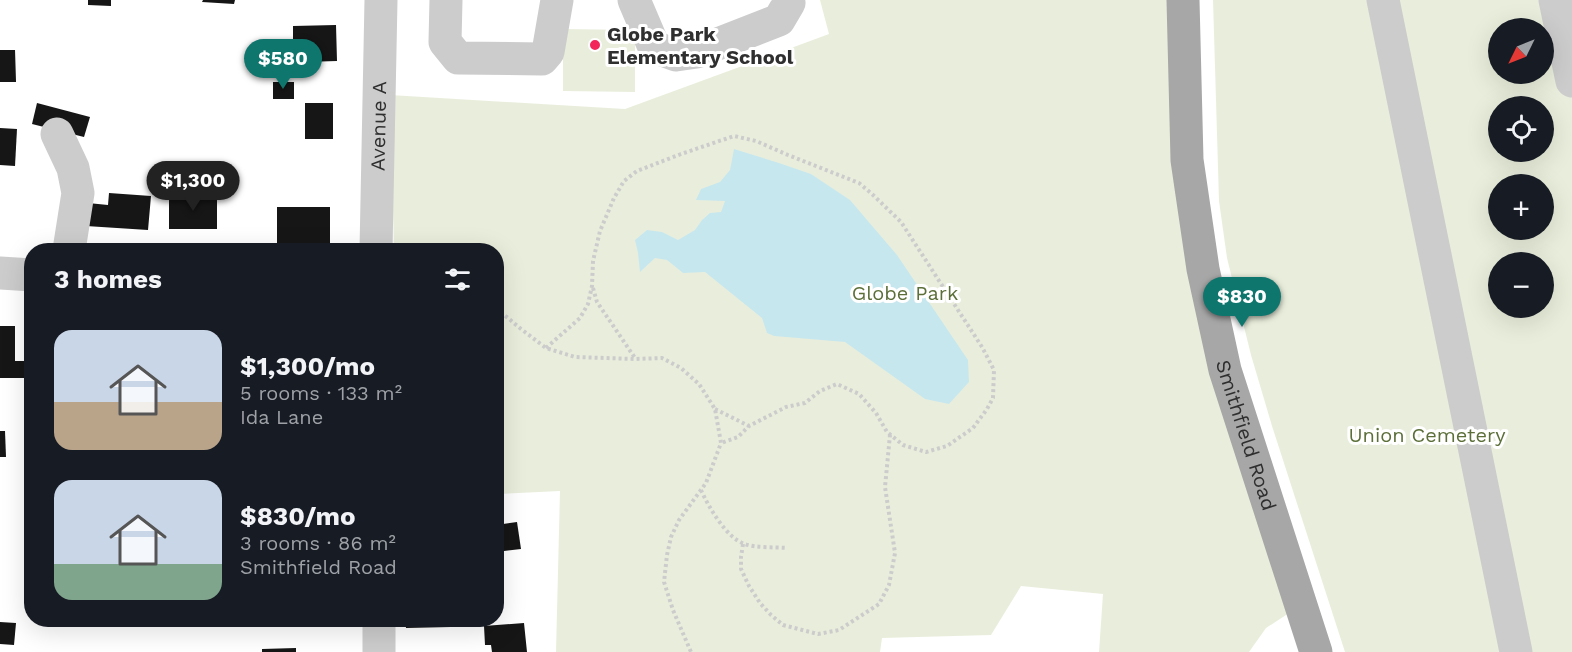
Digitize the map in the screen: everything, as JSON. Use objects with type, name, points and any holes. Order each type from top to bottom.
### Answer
[{"type":"main road","name":"Smithfield Road","points":[[1183,0],[1187,160],[1203,269],[1225,370],[1316,652]]},
{"type":"street","name":"Avenue A","points":[[376,243],[381,0]]},
{"type":"street","points":[[446,0],[445,42],[458,58],[530,59],[542,59],[548,52],[557,0]]},
{"type":"street","points":[[634,0],[654,47],[676,55],[697,52],[779,20],[789,3],[788,0]]},
{"type":"street","points":[[1383,0],[1516,652]]},
{"type":"street","points":[[1555,0],[1572,81]]},
{"type":"street","points":[[57,134],[73,168],[78,193],[70,243]]},
{"type":"street","points":[[0,273],[24,274]]},
{"type":"street","points":[[379,627],[379,652]]},
{"type":"path","points":[[546,348],[580,318],[588,304],[592,286],[593,261],[600,231],[624,181],[637,171],[734,136],[756,141],[859,183],[901,222],[982,347],[994,370],[993,398],[973,428],[947,446],[926,452],[903,445],[887,432],[876,413],[859,394],[837,384],[820,391],[805,403],[786,407],[750,426],[738,437],[721,442]]},
{"type":"path","points":[[592,286],[597,303],[635,359]]},
{"type":"path","points":[[504,315],[546,348],[575,357],[662,358],[681,369],[699,384],[715,409],[721,442],[706,483],[679,520],[671,537],[664,582],[691,652]]},
{"type":"path","points":[[715,409],[750,426]]},
{"type":"path","points":[[743,544],[741,569],[749,586],[760,603],[783,625],[818,634],[839,630],[879,604],[889,585],[894,553],[885,487],[890,435]]},
{"type":"path","points":[[701,490],[709,508],[730,535],[743,544],[787,548]]},
{"type":"green space","name":"Globe Park","points":[[820,0],[1188,0],[1206,271],[1306,602],[1266,628],[1249,652],[1099,652],[1103,594],[1021,586],[991,635],[882,638],[880,652],[556,652],[560,491],[504,494],[504,243],[394,243],[390,95],[625,109],[829,34]]},
{"type":"green space","name":"Union Cemetery","points":[[1213,0],[1572,0],[1572,652],[1345,652],[1272,426],[1251,355],[1227,258],[1219,201]]},
{"type":"green space","points":[[563,29],[635,30],[635,92],[563,91]]},
{"type":"water","points":[[734,149],[811,174],[850,200],[897,255],[968,360],[969,382],[949,404],[925,399],[845,342],[774,336],[767,333],[762,318],[705,272],[683,273],[667,260],[655,258],[640,272],[635,240],[647,230],[662,232],[678,240],[695,230],[710,213],[721,212],[725,201],[696,200],[701,189],[720,182],[730,170]]},
{"type":"building","points":[[88,0],[111,0],[111,6],[88,5]]},
{"type":"building","points":[[203,0],[235,0],[234,4],[202,2]]},
{"type":"building","points":[[336,25],[337,61],[305,62],[305,45],[293,45],[293,26]]},
{"type":"building","points":[[0,50],[15,50],[16,82],[0,82]]},
{"type":"building","points":[[273,58],[295,58],[295,74],[273,75]]},
{"type":"building","points":[[273,82],[294,82],[294,99],[273,99]]},
{"type":"building","points":[[37,103],[90,117],[84,137],[32,124]]},
{"type":"building","points":[[305,103],[333,103],[333,139],[305,139]]},
{"type":"building","points":[[0,128],[17,129],[15,166],[0,165]]},
{"type":"building","points":[[109,193],[151,196],[148,230],[86,226],[88,203],[108,205]]},
{"type":"building","points":[[169,194],[217,194],[217,229],[169,229]]},
{"type":"building","points":[[277,207],[330,207],[330,243],[277,243]]},
{"type":"building","points":[[0,326],[15,326],[15,361],[24,361],[24,378],[0,378]]},
{"type":"building","points":[[0,431],[5,431],[6,457],[0,457]]},
{"type":"building","points":[[517,522],[521,549],[504,551],[504,524]]},
{"type":"building","points":[[0,622],[16,623],[14,645],[0,644]]},
{"type":"building","points":[[524,623],[527,652],[492,652],[491,645],[485,645],[484,627],[504,627],[504,624]]},
{"type":"building","points":[[406,627],[451,627],[406,628]]},
{"type":"building","points":[[296,648],[296,652],[262,652],[262,649]]},
{"type":"place","name":"Globe Park Elementary School","points":[[595,45]]}]
